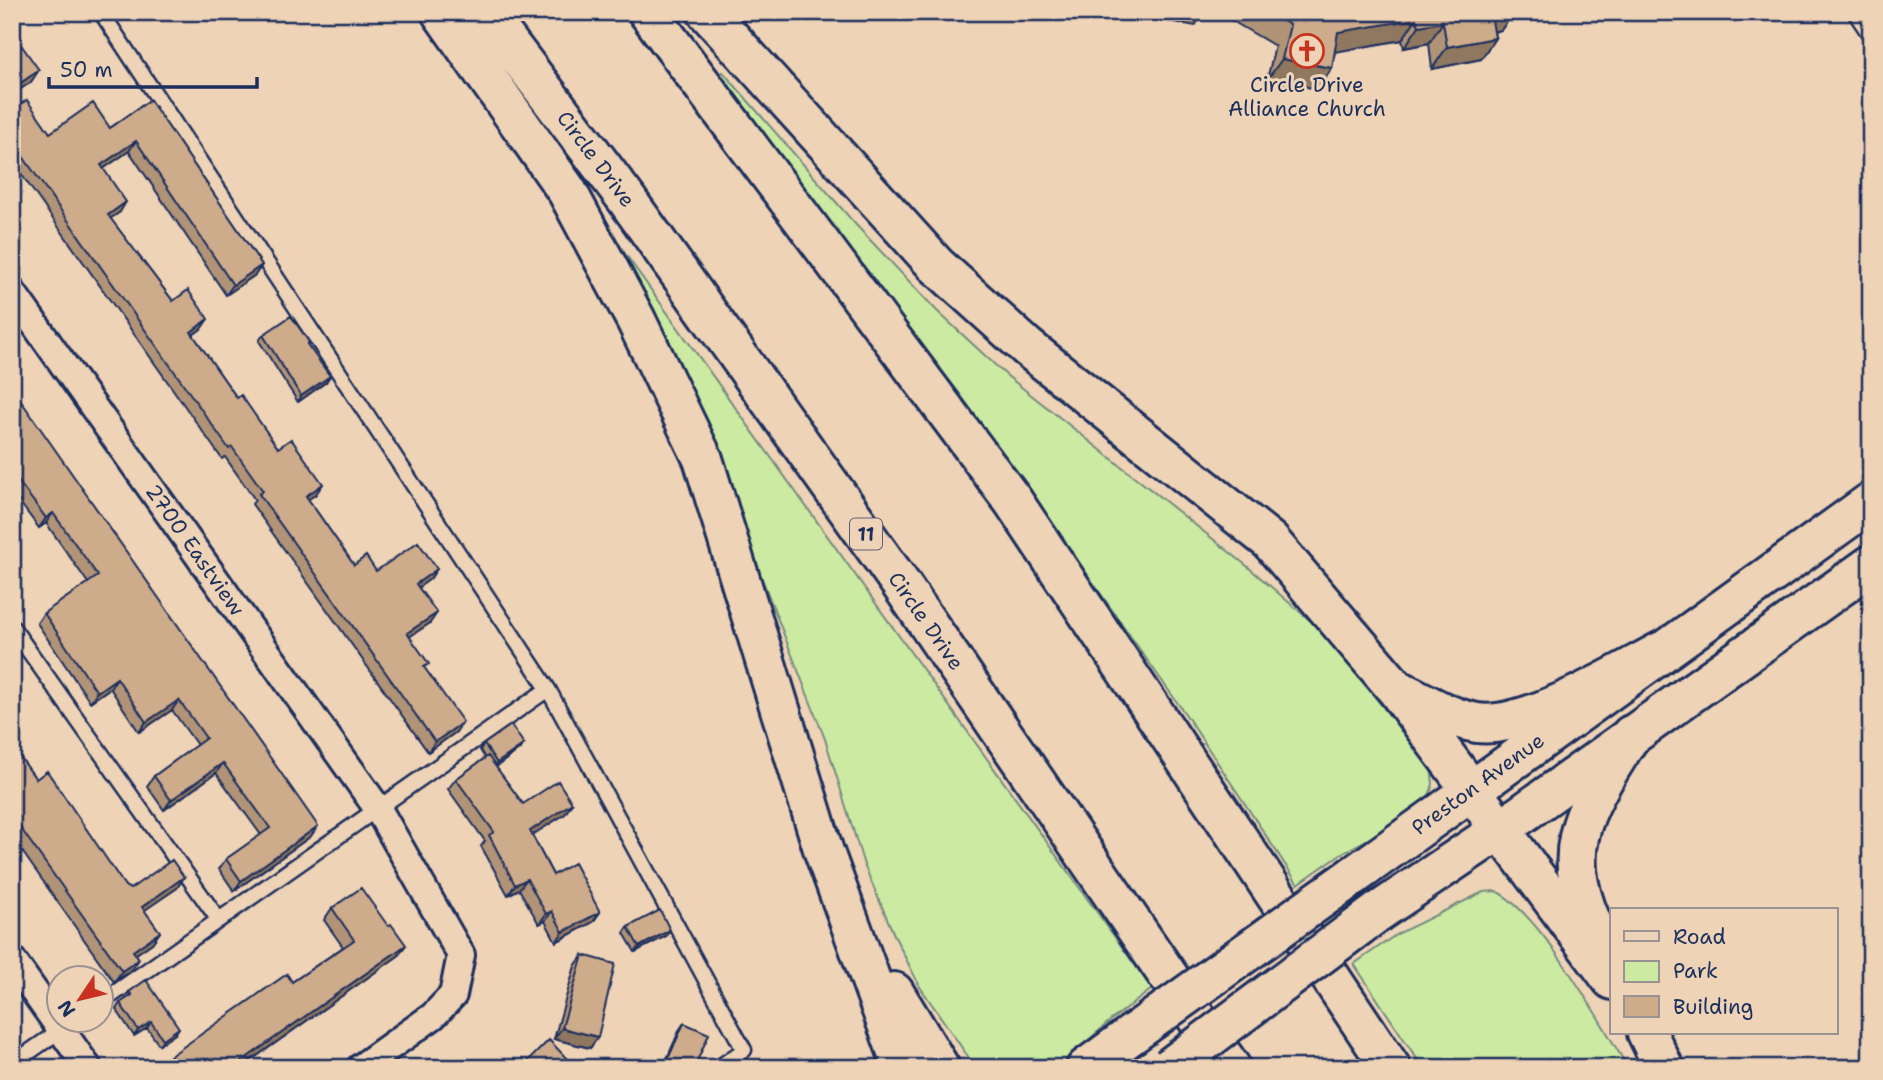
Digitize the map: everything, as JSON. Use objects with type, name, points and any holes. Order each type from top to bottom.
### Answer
[{"type":"main road","points":[[441,12],[567,191],[636,320],[703,459],[824,852],[903,1068]]},
{"type":"main road","name":"Circle Drive","points":[[485,12],[625,197],[900,583],[1231,1068]]},
{"type":"main road","points":[[648,12],[1013,502],[1391,1068]]},
{"type":"main road","points":[[707,12],[936,265],[1027,347],[1270,541],[1397,690],[1610,977]]},
{"type":"main road","name":"Preston Avenue","points":[[1086,1068],[1871,502]]},
{"type":"main road","points":[[1169,1068],[1378,912],[1501,829],[1871,565]]},
{"type":"main road","points":[[1397,690],[1462,720],[1490,724],[1526,715],[1574,696],[1662,651]]},
{"type":"main road","points":[[1610,958],[1579,890],[1575,853],[1584,815],[1631,735]]},
{"type":"main road","points":[[824,852],[896,995],[940,1068]]},
{"type":"main road","points":[[1647,1034],[1664,1068]]},
{"type":"street","name":"2700 Eastview","points":[[13,293],[378,809],[461,955],[453,995],[433,1016],[360,1068]]},
{"type":"street","points":[[12,960],[46,999]]},
{"type":"street","points":[[72,1034],[88,1068]]},
{"type":"lane","points":[[101,12],[548,689],[744,1050],[718,1068]]},
{"type":"lane","points":[[1855,12],[1871,36]]},
{"type":"lane","points":[[12,627],[218,919]]},
{"type":"lane","points":[[116,992],[548,689]]},
{"type":"lane","points":[[12,1064],[55,1034]]},
{"type":"green space","points":[[723,72],[856,225],[937,311],[1006,375],[1247,566],[1322,631],[1431,767],[1433,784],[1427,803],[1415,814],[1342,853],[1298,884],[1186,715],[962,397],[725,85],[720,75]]},
{"type":"green space","points":[[593,209],[1152,989],[1111,1020],[1057,1068],[976,1068],[920,987],[864,865],[825,739],[709,444]]},
{"type":"green space","points":[[1496,891],[1532,922],[1550,945],[1569,971],[1628,1068],[1423,1068],[1354,964],[1397,934],[1483,892]]},
{"type":"building","points":[[1268,12],[1499,12],[1491,14],[1495,38],[1447,47],[1443,22],[1419,26],[1416,19],[1338,32],[1332,68],[1282,59],[1290,25]]},
{"type":"building","points":[[12,32],[39,70],[12,89]]},
{"type":"building","points":[[27,100],[50,133],[93,103],[110,128],[150,100],[262,265],[233,285],[136,141],[101,165],[126,202],[108,215],[173,301],[188,290],[208,319],[191,332],[237,398],[241,395],[278,448],[291,439],[323,484],[306,496],[354,565],[366,556],[376,571],[418,542],[437,569],[416,584],[437,613],[407,633],[429,664],[424,667],[463,722],[435,742],[259,494],[263,491],[232,447],[229,449],[12,141],[12,110]]},
{"type":"building","points":[[291,316],[330,376],[301,396],[263,335]]},
{"type":"building","points":[[12,388],[318,826],[241,881],[226,859],[270,828],[223,763],[171,800],[154,776],[206,738],[179,700],[146,722],[117,678],[97,692],[44,613],[98,576],[53,513],[46,518],[12,473]]},
{"type":"building","points":[[511,725],[524,744],[497,763],[484,744]]},
{"type":"building","points":[[12,746],[36,779],[47,771],[125,886],[130,889],[172,860],[184,877],[142,907],[160,932],[133,951],[139,959],[122,971],[12,816]]},
{"type":"building","points":[[488,756],[523,804],[558,781],[572,803],[530,831],[553,875],[574,863],[600,912],[563,932],[552,911],[546,914],[527,879],[515,885],[489,835],[494,832],[456,779]]},
{"type":"building","points":[[361,888],[388,926],[391,924],[406,945],[232,1068],[172,1068],[166,1059],[287,974],[292,982],[354,940],[332,908]]},
{"type":"building","points":[[660,910],[670,930],[639,947],[628,927]]},
{"type":"building","points":[[583,955],[615,964],[598,1037],[562,1028]]},
{"type":"building","points":[[146,980],[179,1028],[163,1039],[151,1022],[138,1030],[120,1003],[132,995],[129,992]]},
{"type":"building","points":[[684,1023],[709,1034],[694,1068],[687,1068],[668,1059]]},
{"type":"building","points":[[549,1040],[575,1067],[521,1068]]},
{"type":"place","name":"Circle Drive Alliance Church","points":[[1307,51]]}]
